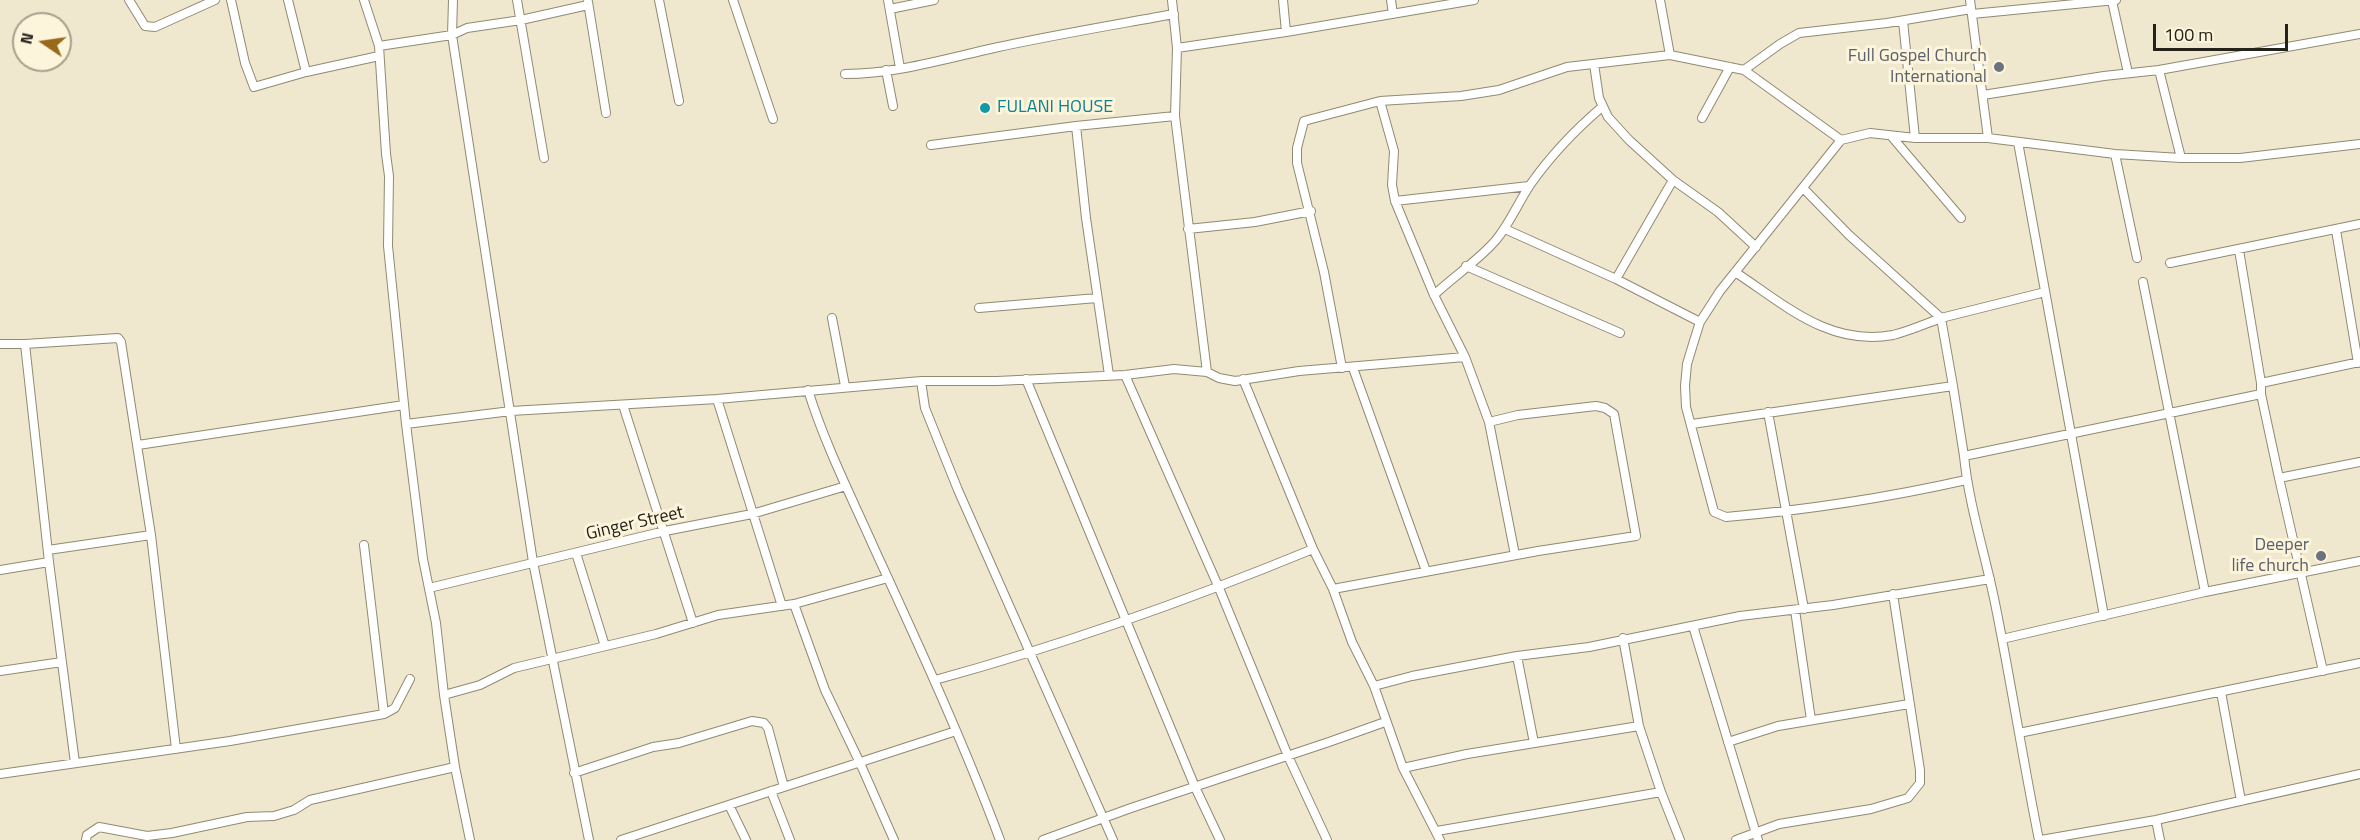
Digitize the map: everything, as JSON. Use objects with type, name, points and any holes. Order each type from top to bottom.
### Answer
[{"type":"street","points":[[129,0],[145,26],[155,27],[215,0]]},
{"type":"street","points":[[231,0],[245,63],[254,87],[306,72],[380,56]]},
{"type":"street","points":[[288,0],[306,72]]},
{"type":"street","points":[[364,0],[379,46],[386,154],[390,177],[389,257],[423,559],[436,622],[455,767],[470,840]]},
{"type":"street","points":[[453,0],[452,34],[533,562],[589,840]]},
{"type":"street","points":[[518,0],[544,158]]},
{"type":"street","points":[[659,0],[679,101]]},
{"type":"street","points":[[734,0],[773,118]]},
{"type":"street","points":[[888,0],[900,68]]},
{"type":"street","points":[[890,9],[934,0]]},
{"type":"street","points":[[1172,0],[1177,48],[1175,116],[1207,372]]},
{"type":"street","points":[[1283,0],[1286,32]]},
{"type":"street","points":[[1391,0],[1393,14]]},
{"type":"street","points":[[1177,48],[1474,0]]},
{"type":"street","points":[[1660,0],[1670,55]]},
{"type":"street","points":[[1744,70],[1799,33],[1903,21],[1971,8],[2114,0],[2128,73]]},
{"type":"street","points":[[379,46],[520,20],[588,2],[606,113]]},
{"type":"street","points":[[1971,8],[1988,138]]},
{"type":"street","points":[[845,74],[900,68],[1064,33],[1174,14]]},
{"type":"street","points":[[1903,21],[1915,138]]},
{"type":"street","points":[[1983,95],[2159,70],[2360,34]]},
{"type":"street","points":[[1342,368],[1311,211],[1297,157],[1304,121],[1380,101],[1461,96],[1499,90],[1567,67],[1670,55],[1744,70],[1841,140]]},
{"type":"street","points":[[1594,64],[1602,107],[1608,117],[1629,140],[1673,180],[1718,212],[1756,247]]},
{"type":"street","points":[[1702,118],[1731,67]]},
{"type":"street","points":[[886,70],[893,105]]},
{"type":"street","points":[[2159,70],[2181,158]]},
{"type":"street","points":[[1380,101],[1394,151],[1392,185],[1395,201],[1434,296],[1465,357],[1488,422],[1515,555]]},
{"type":"street","points":[[1434,296],[1466,266],[1483,254],[1505,229],[1529,186],[1569,137],[1602,107]]},
{"type":"street","points":[[931,145],[1175,116]]},
{"type":"street","points":[[1076,126],[1109,375]]},
{"type":"street","points":[[1966,480],[1896,496],[1786,512],[1726,517],[1713,512],[1686,407],[1687,364],[1700,322],[1720,291],[1841,140],[1870,133],[1915,138],[1988,138],[2115,154],[2181,158],[2240,158],[2360,144]]},
{"type":"street","points":[[1892,137],[1961,218]]},
{"type":"street","points":[[2018,142],[2104,616]]},
{"type":"street","points":[[2115,154],[2137,258]]},
{"type":"street","points":[[1616,279],[1673,180]]},
{"type":"street","points":[[1395,201],[1529,186]]},
{"type":"street","points":[[1803,188],[1849,236],[1941,318],[1974,524],[1990,579],[2040,840],[2156,820],[2360,774]]},
{"type":"street","points":[[1188,229],[1255,222],[1311,211]]},
{"type":"street","points":[[2170,263],[2360,224]]},
{"type":"street","points":[[1505,229],[1616,279],[1700,322]]},
{"type":"street","points":[[2261,382],[2359,363],[2336,230]]},
{"type":"street","points":[[2239,250],[2261,382],[2261,394],[2299,573],[2323,671]]},
{"type":"street","points":[[1466,266],[1620,333]]},
{"type":"street","points":[[1735,272],[1813,324],[1847,336],[1893,335],[1941,318],[2045,291]]},
{"type":"street","points":[[2143,282],[2205,592]]},
{"type":"street","points":[[979,308],[1097,298]]},
{"type":"street","points":[[832,318],[845,386]]},
{"type":"street","points":[[0,344],[118,338],[121,342],[151,535],[176,749]]},
{"type":"street","points":[[25,344],[49,562],[75,763]]},
{"type":"street","points":[[406,424],[511,411],[717,399],[921,381],[964,382],[1125,375],[1174,369],[1207,372],[1228,380],[1299,371],[1465,357]]},
{"type":"street","points":[[1353,368],[1426,571]]},
{"type":"street","points":[[1125,375],[1326,840]]},
{"type":"street","points":[[1026,379],[1195,787],[1220,840]]},
{"type":"street","points":[[1243,379],[1313,549],[1333,590],[1352,642],[1374,686],[1402,768],[1440,840]]},
{"type":"street","points":[[921,381],[925,408],[936,438],[1113,840]]},
{"type":"street","points":[[1692,424],[1953,386]]},
{"type":"street","points":[[808,390],[819,425],[935,680],[1000,840]]},
{"type":"street","points":[[1964,456],[2261,394]]},
{"type":"street","points":[[717,399],[782,606]]},
{"type":"street","points":[[138,445],[404,405]]},
{"type":"street","points":[[623,405],[693,623]]},
{"type":"street","points":[[1333,590],[1515,555],[1636,536],[1614,414],[1605,408],[1596,406],[1518,415],[1488,422]]},
{"type":"street","points":[[1768,412],[1800,609],[1811,720]]},
{"type":"street","points":[[2278,478],[2360,462]]},
{"type":"street","name":"Ginger Street","points":[[429,588],[665,531],[752,514],[846,486]]},
{"type":"street","points":[[48,550],[151,535]]},
{"type":"street","points":[[364,545],[384,714]]},
{"type":"street","points":[[935,680],[1029,652],[1219,588],[1313,549]]},
{"type":"street","points":[[576,553],[605,646]]},
{"type":"street","points":[[2002,639],[2205,592],[2360,561]]},
{"type":"street","points":[[0,570],[49,562]]},
{"type":"street","points":[[444,695],[480,685],[514,668],[718,615],[794,604],[888,578]]},
{"type":"street","points":[[1374,686],[1394,680],[1517,657],[1588,647],[1623,638],[1740,616],[1800,609],[1990,579]]},
{"type":"street","points":[[1736,840],[1756,836],[1779,824],[1871,808],[1908,798],[1920,783],[1920,770],[1893,594]]},
{"type":"street","points":[[794,604],[825,690],[894,840]]},
{"type":"street","points":[[1693,626],[1756,836]]},
{"type":"street","points":[[1623,638],[1639,726],[1680,840]]},
{"type":"street","points":[[1517,657],[1534,743]]},
{"type":"street","points":[[0,671],[62,662]]},
{"type":"street","points":[[2019,733],[2360,663]]},
{"type":"street","points":[[0,774],[176,749],[384,714],[395,708],[410,679]]},
{"type":"street","points":[[2221,692],[2241,801]]},
{"type":"street","points":[[1728,742],[1778,726],[1909,704]]},
{"type":"street","points":[[574,773],[653,747],[679,743],[753,721],[768,728],[784,788]]},
{"type":"street","points":[[1043,840],[1385,722]]},
{"type":"street","points":[[1402,768],[1639,726]]},
{"type":"street","points":[[621,840],[645,836],[729,805],[956,731]]},
{"type":"street","points":[[86,840],[87,835],[99,827],[147,836],[247,817],[274,816],[294,810],[310,800],[455,767]]},
{"type":"street","points":[[771,791],[790,840]]},
{"type":"street","points":[[1437,831],[1661,792]]},
{"type":"street","points":[[729,805],[746,840]]},
{"type":"street","points":[[2156,820],[2160,840]]},
{"type":"place","name":"Full Gospel Church International","points":[[1999,67]]},
{"type":"place","name":"FULANI HOUSE","points":[[985,108]]},
{"type":"place","name":"Deeper life church","points":[[2321,556]]}]
